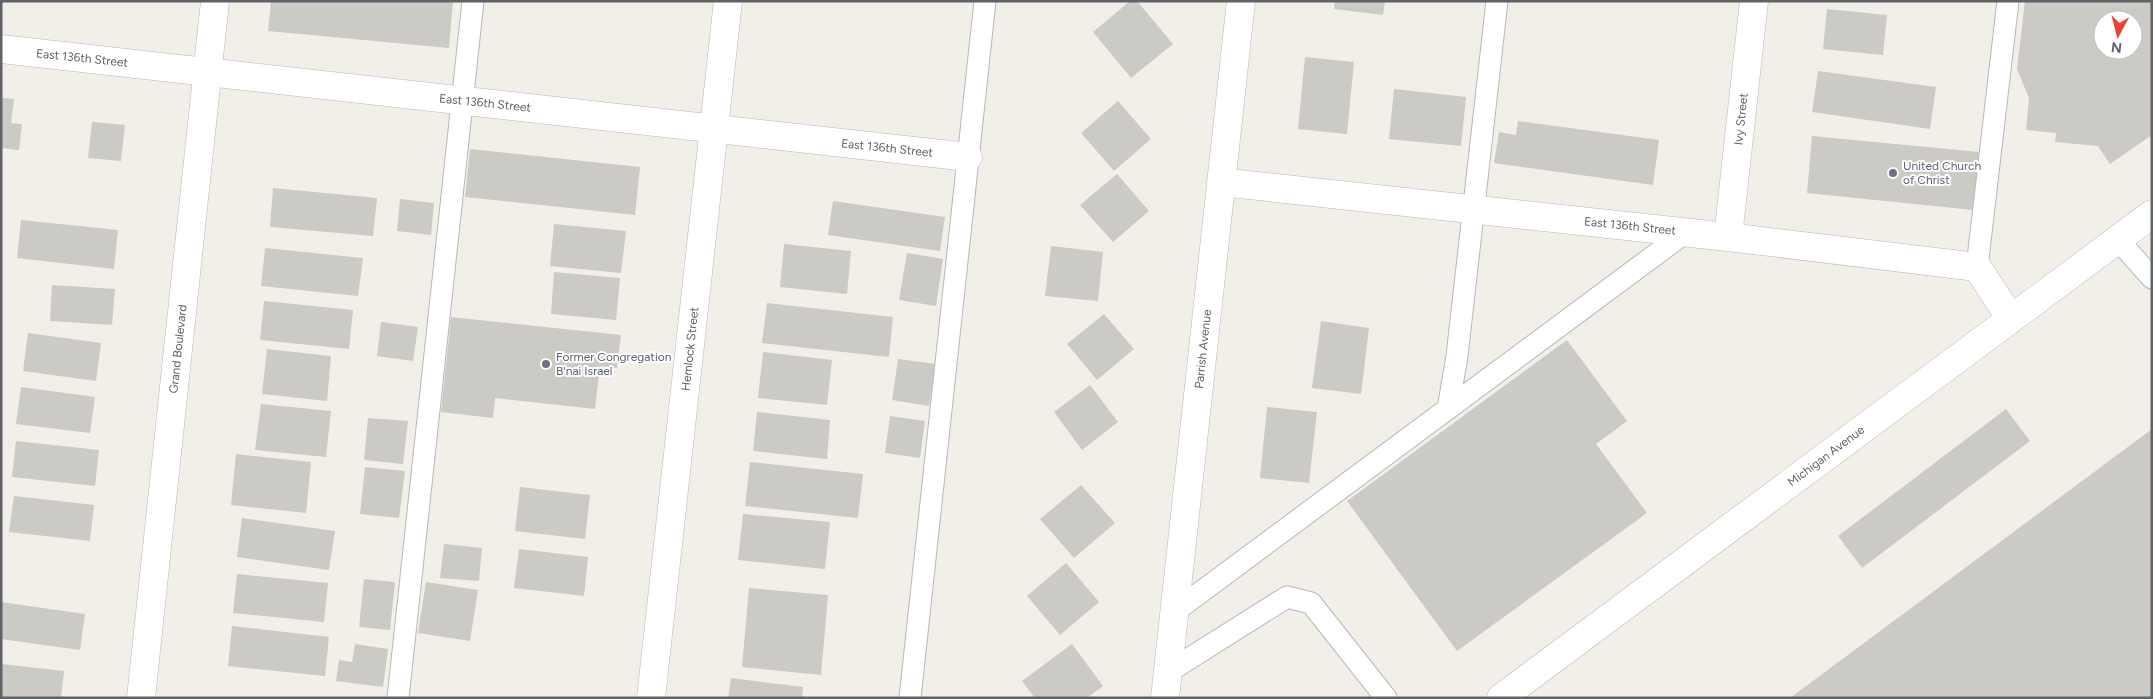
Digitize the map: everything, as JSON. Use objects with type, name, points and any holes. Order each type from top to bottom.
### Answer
[{"type":"street","name":"Grand Boulevard","points":[[141,698],[215,1]]},
{"type":"street","name":"Hemlock Street","points":[[651,698],[728,1]]},
{"type":"street","name":"Parrish Avenue","points":[[1167,685],[1242,1]]},
{"type":"street","name":"Ivy Street","points":[[1728,237],[1754,1]]},
{"type":"street","name":"East 136th Street","points":[[1,49],[968,157]]},
{"type":"street","name":"East 136th Street","points":[[1221,182],[1686,232],[1977,267]]},
{"type":"street","name":"Michigan Avenue","points":[[1500,698],[2152,214]]},
{"type":"street","points":[[1977,267],[2011,319]]},
{"type":"lane","points":[[398,698],[473,1]]},
{"type":"lane","points":[[910,698],[985,1]]},
{"type":"lane","points":[[1448,409],[1474,209],[1497,1]]},
{"type":"lane","points":[[1977,267],[2008,1]]},
{"type":"lane","points":[[1174,612],[1686,232]]},
{"type":"lane","points":[[2118,240],[2152,278]]},
{"type":"lane","points":[[1167,685],[1286,597],[1311,603],[1386,698]]},
{"type":"building","points":[[271,1],[453,1],[449,48],[268,31]]},
{"type":"building","points":[[1130,1],[1137,1],[1173,44],[1131,78],[1093,32]]},
{"type":"building","points":[[1335,1],[1385,1],[1383,15],[1334,9]]},
{"type":"building","points":[[2025,1],[2152,1],[2152,135],[2110,164],[2098,146],[2055,142],[2056,133],[2026,130],[2029,98],[2017,69]]},
{"type":"building","points":[[1827,9],[1887,15],[1883,55],[1823,49]]},
{"type":"building","points":[[1305,57],[1354,62],[1347,134],[1298,129]]},
{"type":"building","points":[[1818,71],[1936,87],[1930,129],[1812,112]]},
{"type":"building","points":[[1394,89],[1466,97],[1461,146],[1389,139]]},
{"type":"building","points":[[1,98],[14,99],[11,123],[22,124],[19,150],[1,148]]},
{"type":"building","points":[[1118,101],[1151,139],[1114,171],[1081,133]]},
{"type":"building","points":[[1518,121],[1659,140],[1653,185],[1494,163],[1499,132],[1516,135]]},
{"type":"building","points":[[92,122],[125,125],[121,161],[88,158]]},
{"type":"building","name":"United Church of Christ","points":[[1812,136],[1979,152],[1973,210],[1807,193]]},
{"type":"building","points":[[470,149],[640,167],[635,215],[465,197]]},
{"type":"building","points":[[1117,174],[1149,211],[1113,242],[1080,205]]},
{"type":"building","points":[[273,188],[377,198],[373,236],[270,227]]},
{"type":"building","points":[[400,199],[434,203],[431,235],[397,231]]},
{"type":"building","points":[[833,201],[945,217],[940,251],[828,235]]},
{"type":"building","points":[[21,220],[118,230],[114,269],[17,258]]},
{"type":"building","points":[[554,224],[626,231],[621,273],[550,266]]},
{"type":"building","points":[[784,244],[851,251],[847,294],[780,287]]},
{"type":"building","points":[[1051,246],[1103,252],[1098,301],[1045,296]]},
{"type":"building","points":[[265,248],[363,258],[358,296],[261,286]]},
{"type":"building","points":[[907,253],[943,259],[936,306],[899,300]]},
{"type":"building","points":[[554,272],[620,278],[616,320],[551,314]]},
{"type":"building","points":[[52,285],[115,289],[112,325],[50,321]]},
{"type":"building","points":[[264,301],[353,310],[349,349],[260,340]]},
{"type":"building","points":[[767,303],[893,317],[889,357],[762,343]]},
{"type":"building","points":[[1104,314],[1134,349],[1097,380],[1067,344]]},
{"type":"building","points":[[451,317],[621,335],[617,368],[600,366],[595,409],[495,398],[493,418],[441,412]]},
{"type":"building","points":[[1321,321],[1369,328],[1361,394],[1312,388]]},
{"type":"building","points":[[381,322],[418,327],[413,361],[377,356]]},
{"type":"building","points":[[28,333],[101,343],[96,381],[23,371]]},
{"type":"building","points":[[1567,340],[1627,421],[1596,444],[1647,513],[1457,651],[1347,501]]},
{"type":"building","points":[[267,349],[331,356],[327,401],[262,394]]},
{"type":"building","points":[[763,352],[832,360],[827,405],[758,398]]},
{"type":"building","points":[[898,359],[936,364],[929,406],[892,400]]},
{"type":"building","points":[[1090,385],[1118,422],[1082,450],[1054,412]]},
{"type":"building","points":[[21,387],[95,397],[90,433],[16,424]]},
{"type":"building","points":[[261,404],[331,411],[326,457],[255,450]]},
{"type":"building","points":[[1267,407],[1317,412],[1309,483],[1260,478]]},
{"type":"building","points":[[2006,409],[2030,441],[1862,568],[1838,536]]},
{"type":"building","points":[[757,412],[830,420],[827,459],[753,451]]},
{"type":"building","points":[[890,416],[925,421],[920,458],[885,453]]},
{"type":"building","points":[[368,418],[408,421],[403,464],[364,460]]},
{"type":"building","points":[[2152,429],[2152,698],[1790,698]]},
{"type":"building","points":[[16,441],[99,450],[95,486],[12,477]]},
{"type":"building","points":[[236,454],[311,462],[306,513],[231,505]]},
{"type":"building","points":[[750,462],[863,474],[858,518],[745,506]]},
{"type":"building","points":[[365,467],[405,471],[399,518],[360,514]]},
{"type":"building","points":[[1081,485],[1115,523],[1074,558],[1040,519]]},
{"type":"building","points":[[520,487],[590,495],[585,539],[515,531]]},
{"type":"building","points":[[14,496],[94,505],[90,541],[9,532]]},
{"type":"building","points":[[743,514],[830,522],[825,569],[738,560]]},
{"type":"building","points":[[242,518],[335,531],[329,570],[237,557]]},
{"type":"building","points":[[444,544],[482,548],[479,581],[440,578]]},
{"type":"building","points":[[519,549],[588,557],[584,596],[514,588]]},
{"type":"building","points":[[1066,563],[1099,602],[1060,635],[1027,596]]},
{"type":"building","points":[[237,574],[328,583],[324,622],[233,613]]},
{"type":"building","points":[[364,579],[395,582],[390,630],[359,627]]},
{"type":"building","points":[[426,582],[478,590],[470,641],[418,633]]},
{"type":"building","points":[[749,588],[828,595],[821,675],[742,667]]},
{"type":"building","points":[[1,602],[85,614],[80,650],[1,639]]},
{"type":"building","points":[[232,626],[329,637],[325,676],[228,666]]},
{"type":"building","points":[[355,644],[388,649],[383,687],[336,681],[339,660],[352,662]]},
{"type":"building","points":[[1072,644],[1103,686],[1087,698],[1035,698],[1022,681]]},
{"type":"building","points":[[1,664],[64,671],[61,698],[1,698]]},
{"type":"building","points":[[731,678],[803,687],[802,698],[728,698]]},
{"type":"place","name":"United Church of Christ","points":[[1893,173]]},
{"type":"place","name":"Former Congregation B'nai Israel","points":[[546,364]]}]
